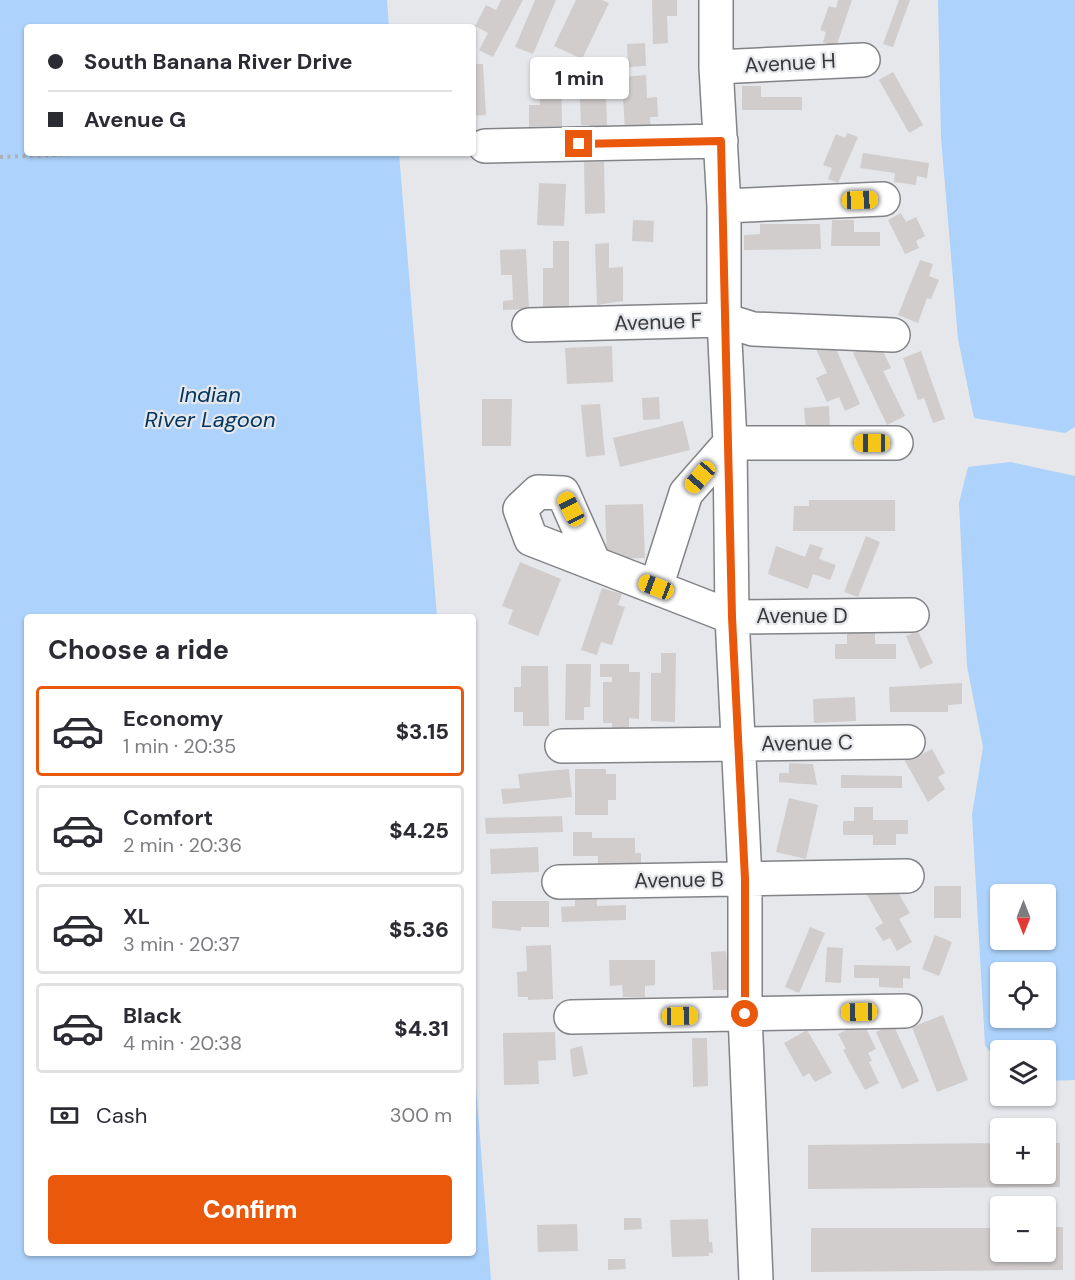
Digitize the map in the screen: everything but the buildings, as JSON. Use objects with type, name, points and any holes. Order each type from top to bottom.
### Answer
[{"type":"street","points":[[716,0],[716,67],[724,206],[724,320],[730,443],[732,617],[745,879],[745,1014],[756,1280]]},
{"type":"street","name":"Avenue H","points":[[716,67],[863,60]]},
{"type":"street","points":[[485,146],[721,141]]},
{"type":"street","points":[[724,206],[883,199]]},
{"type":"street","name":"Avenue F","points":[[529,325],[724,320],[753,329],[893,336]]},
{"type":"street","points":[[656,587],[686,493],[730,443],[896,443]]},
{"type":"street","name":"Avenue D","points":[[594,563],[732,617],[912,615]]},
{"type":"street","name":"Avenue C","points":[[562,746],[908,742]]},
{"type":"street","name":"Avenue B","points":[[559,882],[906,876]]},
{"type":"street","points":[[571,1017],[905,1011]]},
{"type":"path","points":[[0,157],[26,156]]},
{"type":"water","name":"Indian River Lagoon","points":[[0,0],[387,0],[389,24],[24,24],[24,156],[399,156],[437,614],[24,614],[24,1256],[476,1256],[476,1087],[491,1280],[0,1280]]},
{"type":"water","points":[[938,0],[1075,0],[1075,427],[1065,433],[974,418],[958,339],[941,137]]},
{"type":"water","points":[[1010,462],[1075,476],[1075,1080],[1056,1081],[1056,1040],[990,1040],[990,1052],[985,1045],[972,815],[983,747],[967,666],[959,503],[968,467]]},
{"type":"route","points":[[579,144],[721,141],[724,206],[724,320],[730,443],[732,617],[745,879],[745,1014]]}]
